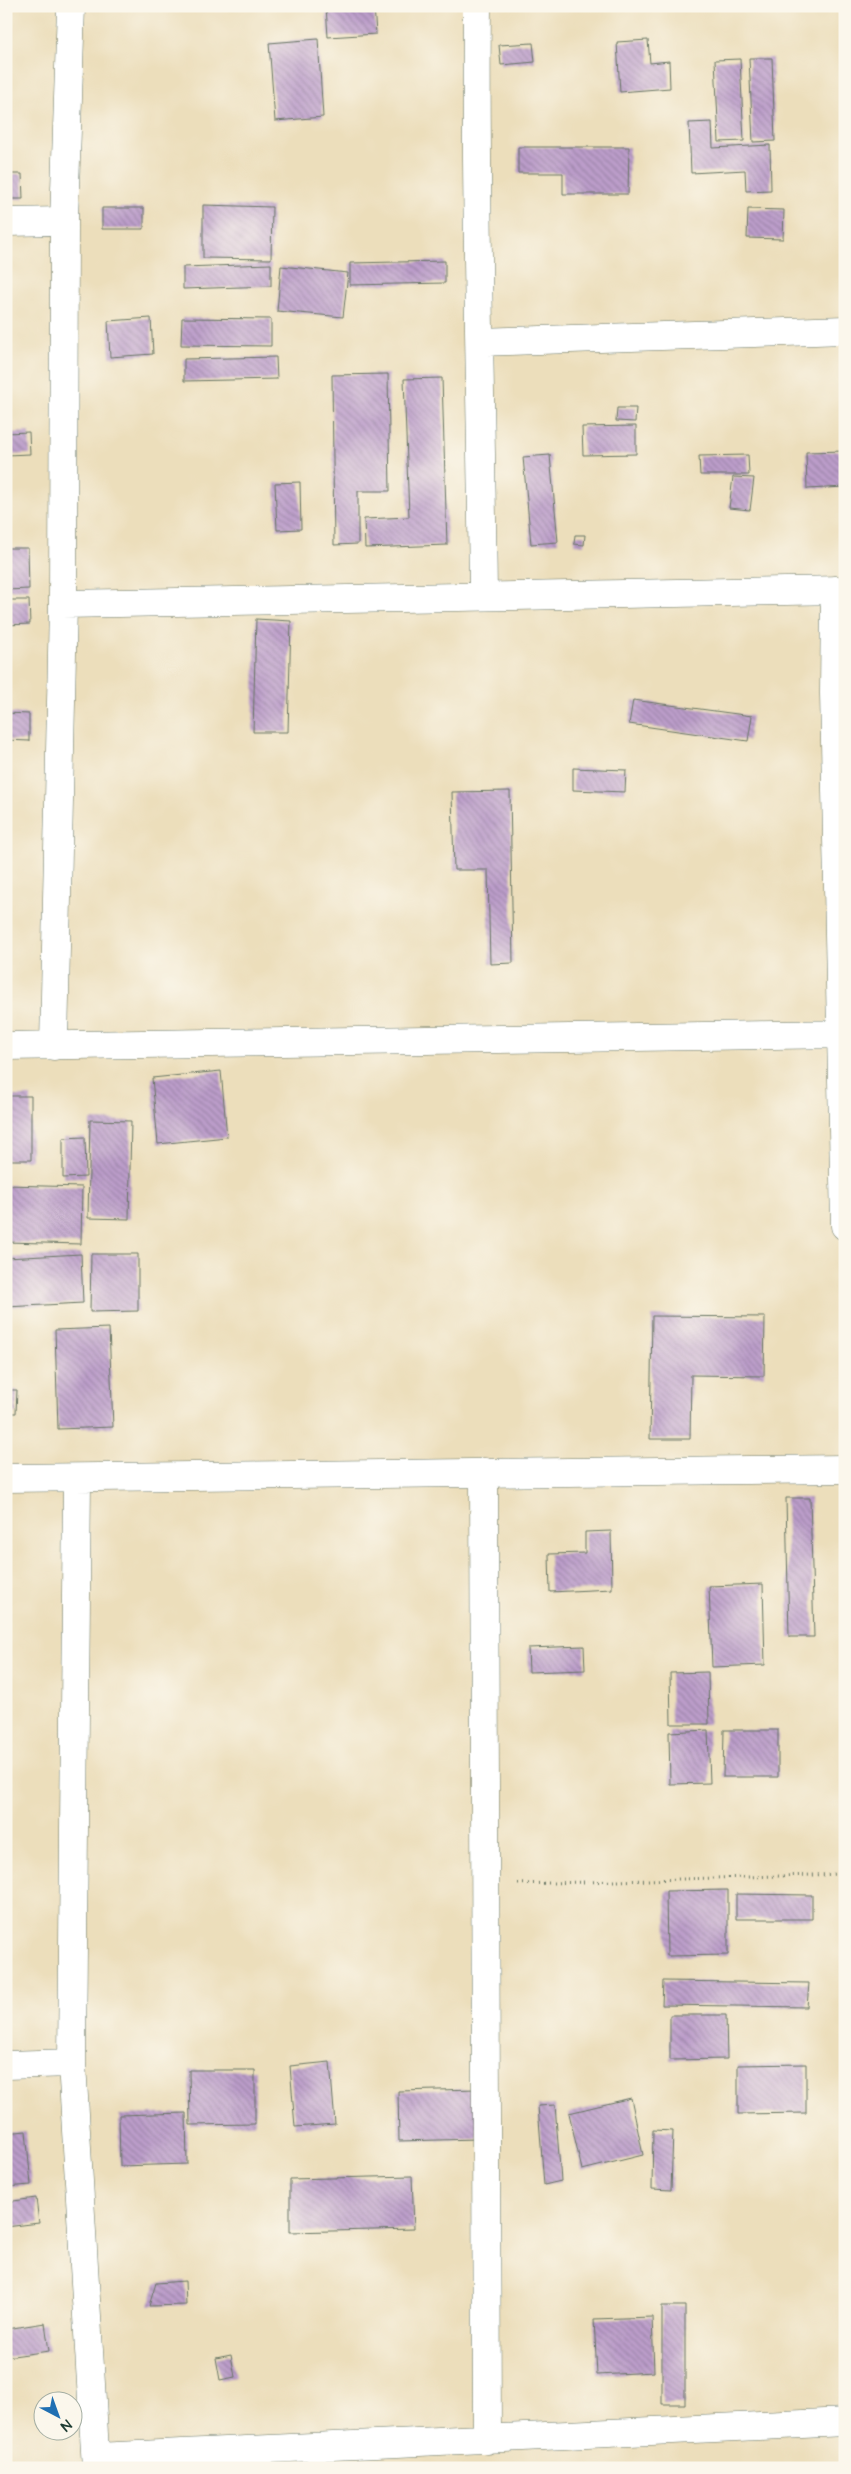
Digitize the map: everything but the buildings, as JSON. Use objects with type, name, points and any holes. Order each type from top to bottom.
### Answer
[{"type":"street","points":[[54,1046],[63,604],[64,221],[71,6]]},
{"type":"street","points":[[477,6],[475,163],[480,342],[483,596]]},
{"type":"street","points":[[6,222],[64,221]]},
{"type":"street","points":[[480,342],[845,330]]},
{"type":"street","points":[[63,604],[840,590],[834,693],[845,1226]]},
{"type":"street","points":[[6,1046],[842,1034]]},
{"type":"street","points":[[6,1478],[845,1469]]},
{"type":"street","points":[[484,1472],[487,2440]]},
{"type":"street","points":[[77,1478],[72,2064],[96,2462],[845,2422]]},
{"type":"street","points":[[6,2065],[72,2064]]},
{"type":"path","points":[[485,1885],[845,1874]]}]
